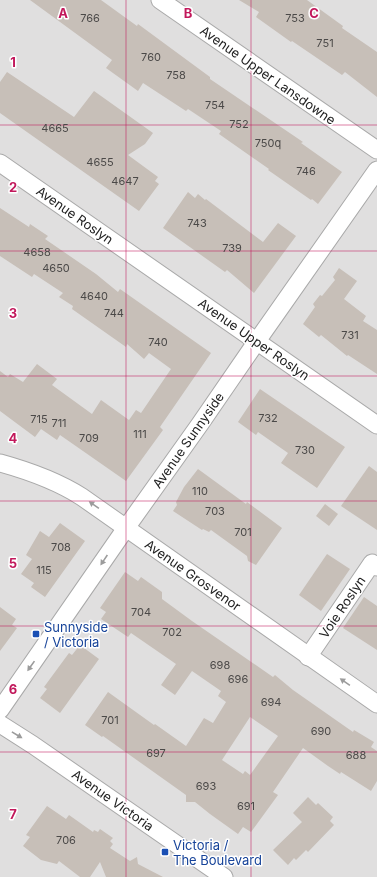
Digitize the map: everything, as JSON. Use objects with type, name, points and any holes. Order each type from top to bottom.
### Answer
[{"type":"street","name":"Avenue Upper Lansdowne","points":[[160,0],[377,150]]},
{"type":"street","name":"Avenue Roslyn","points":[[0,163],[131,254]]},
{"type":"street","name":"Avenue Sunnyside","points":[[0,710],[377,170]]},
{"type":"street","name":"Avenue Upper Roslyn","points":[[131,254],[377,424]]},
{"type":"street","name":"Avenue Grosvenor","points":[[0,463],[18,468],[64,486],[82,497],[377,704]]},
{"type":"street","name":"Voie Roslyn","points":[[308,657],[372,563],[377,566]]},
{"type":"street","name":"Avenue Victoria","points":[[0,724],[33,745],[224,877]]},
{"type":"shaded area","points":[[0,0],[377,0],[377,877],[0,877]]},
{"type":"building","points":[[30,0],[101,0],[137,26],[138,24],[210,77],[210,79],[303,142],[301,143],[342,172],[318,204],[268,170],[269,169],[219,134],[221,131],[188,109],[186,111],[143,83],[138,91],[106,68],[112,60]]},
{"type":"building","points":[[239,0],[307,0],[343,26],[342,28],[377,52],[377,97],[345,72],[342,75],[292,41],[291,42],[256,17],[259,12]]},
{"type":"building","points":[[7,72],[74,117],[94,91],[153,133],[145,144],[128,155],[158,177],[155,181],[159,184],[139,211],[0,113],[0,82]]},
{"type":"building","points":[[188,192],[195,198],[198,194],[205,200],[206,199],[263,242],[278,223],[296,236],[254,293],[227,270],[225,272],[163,228]]},
{"type":"building","points":[[0,208],[29,227],[30,224],[48,236],[45,239],[96,274],[118,292],[120,289],[211,353],[160,427],[163,430],[126,481],[60,435],[57,440],[41,429],[35,437],[0,411],[0,371],[8,377],[10,374],[23,382],[37,364],[57,379],[52,385],[92,414],[101,400],[129,420],[136,410],[141,413],[171,369],[149,353],[144,359],[127,344],[126,347],[72,309],[73,306],[59,297],[63,293],[34,274],[32,277],[0,256]]},
{"type":"building","points":[[339,268],[357,281],[344,299],[366,316],[363,321],[377,330],[377,374],[348,355],[347,356],[321,335],[319,337],[303,324],[315,307],[313,304],[320,295],[322,296],[335,280],[333,277]]},
{"type":"building","points":[[260,389],[345,447],[317,488],[281,463],[288,453],[258,432],[256,435],[238,422]]},
{"type":"building","points":[[369,466],[377,472],[377,530],[341,506]]},
{"type":"building","points":[[198,469],[282,528],[256,565],[248,561],[247,556],[211,530],[209,532],[203,529],[202,530],[173,511],[184,487]]},
{"type":"building","points":[[325,504],[338,514],[329,526],[316,516]]},
{"type":"building","points":[[60,523],[85,541],[45,597],[31,587],[34,583],[21,574],[32,559],[26,555],[40,531],[49,537]]},
{"type":"building","points":[[327,554],[350,569],[321,611],[299,595]]},
{"type":"building","points":[[125,572],[138,581],[141,577],[162,592],[162,599],[192,621],[273,677],[275,675],[293,690],[353,732],[354,730],[374,742],[371,747],[377,751],[377,781],[371,791],[341,772],[340,774],[303,748],[273,792],[278,795],[251,832],[243,827],[238,834],[195,802],[186,802],[186,795],[103,736],[102,737],[85,725],[108,692],[186,746],[204,718],[213,723],[226,702],[218,696],[221,691],[192,671],[175,695],[161,685],[176,664],[131,633],[128,637],[101,619],[106,612],[100,608]],"holes":[[[250,717],[278,736],[250,775],[245,771],[243,774],[222,760]]]},
{"type":"building","points":[[364,597],[377,606],[377,650],[343,628]]},
{"type":"building","points":[[0,607],[16,619],[12,625],[17,628],[0,651]]},
{"type":"building","points":[[80,645],[99,659],[60,713],[40,698],[47,689],[44,687],[69,653],[72,655]]},
{"type":"building","points":[[308,797],[316,805],[318,803],[333,817],[330,821],[334,825],[308,852],[306,850],[296,860],[294,858],[288,865],[273,850],[302,822],[293,813]]},
{"type":"building","points":[[47,806],[66,819],[69,815],[93,832],[94,830],[98,832],[100,829],[113,838],[110,841],[113,844],[110,848],[130,861],[137,857],[138,864],[163,877],[106,877],[100,862],[90,877],[80,877],[59,861],[57,864],[41,860],[23,846],[30,837],[26,835]]},
{"type":"place","name":"Sunnyside / Victoria","points":[[36,634]]},
{"type":"place","name":"Victoria / The Boulevard","points":[[165,852]]}]
